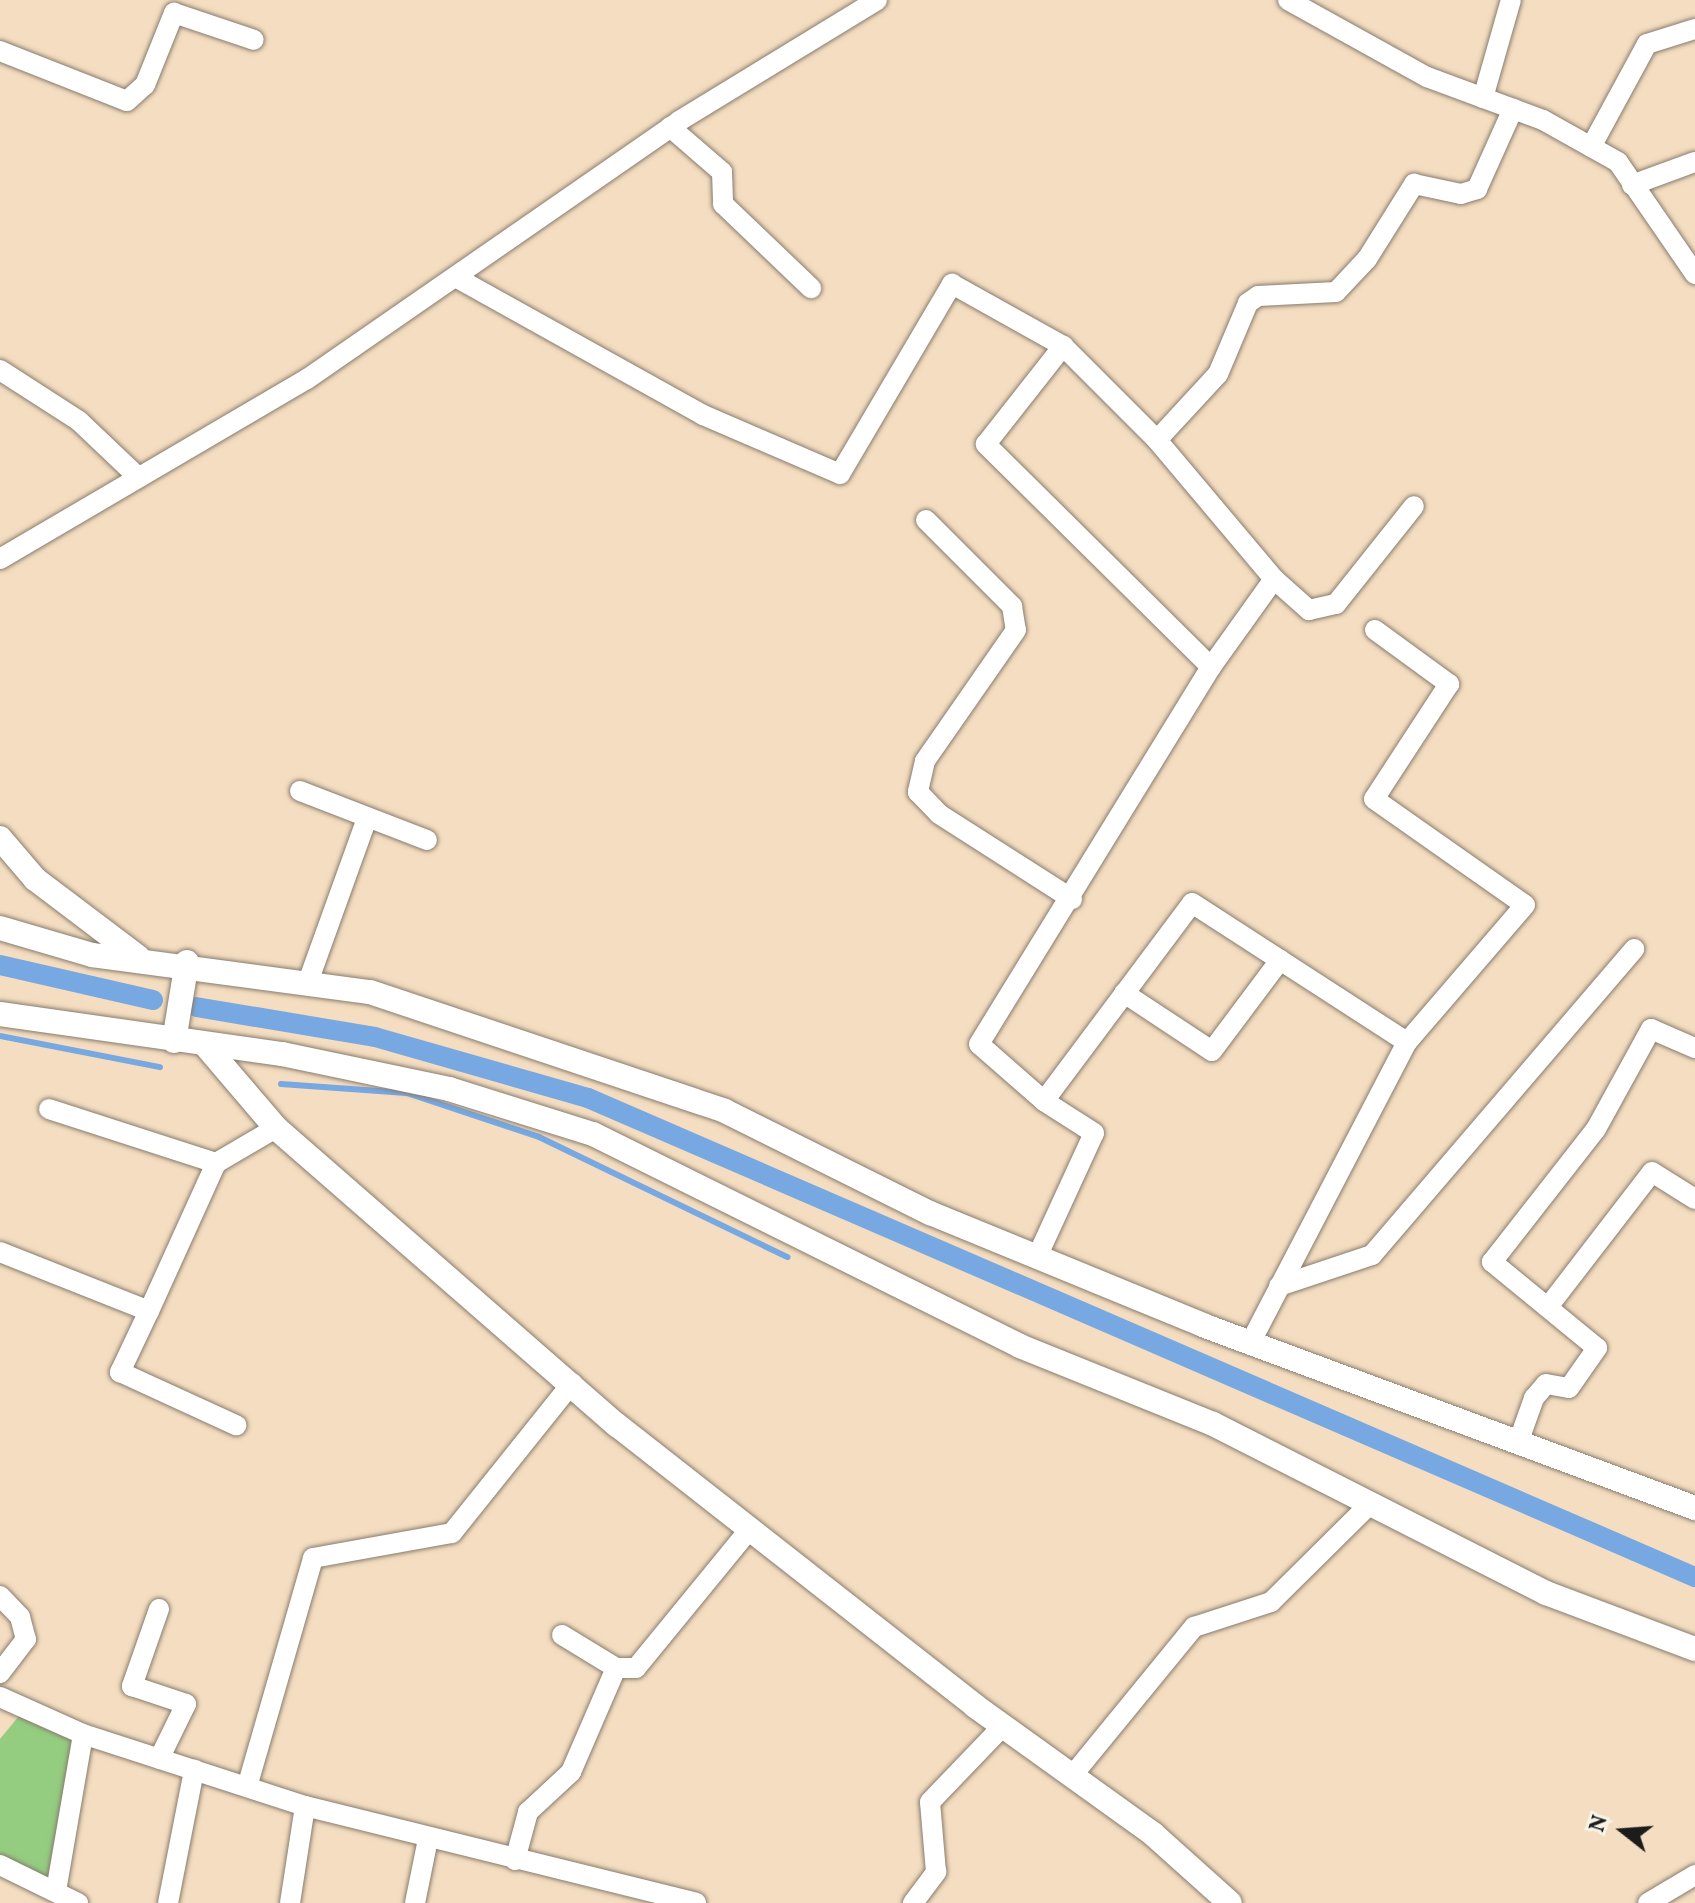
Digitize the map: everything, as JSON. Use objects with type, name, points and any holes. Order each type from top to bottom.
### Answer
[{"type":"street","points":[[0,559],[307,379],[457,278],[670,127],[877,0]]},
{"type":"street","points":[[1288,0],[1427,77],[1513,109],[1618,162],[1695,274]]},
{"type":"street","points":[[1483,98],[1511,0]]},
{"type":"street","points":[[0,51],[127,101],[145,85],[174,13],[254,40]]},
{"type":"street","points":[[1591,147],[1647,44],[1695,29]]},
{"type":"street","points":[[1157,440],[1218,374],[1248,303],[1258,296],[1336,292],[1367,259],[1414,184],[1461,194],[1477,189],[1513,109]]},
{"type":"street","points":[[670,127],[722,172],[729,210],[811,288]]},
{"type":"street","points":[[1632,185],[1695,162]]},
{"type":"street","points":[[457,278],[703,415],[840,474],[952,284],[1063,346],[1157,440],[1274,579],[1309,610],[1336,604],[1414,506]]},
{"type":"street","points":[[1063,346],[986,444],[1211,667]]},
{"type":"street","points":[[0,370],[79,421],[138,477]]},
{"type":"street","points":[[926,520],[1012,606],[1016,630],[925,761],[918,792],[939,814],[1072,899]]},
{"type":"street","points":[[1037,1257],[1094,1133],[1044,1101],[979,1044],[1072,899],[1211,667],[1274,579]]},
{"type":"street","points":[[1250,1343],[1407,1042],[1525,905],[1374,799],[1449,684],[1375,630]]},
{"type":"street","points":[[300,791],[427,840]]},
{"type":"street","points":[[308,982],[367,818]]},
{"type":"street","points":[[0,838],[35,879],[138,957]]},
{"type":"street","points":[[1044,1101],[1192,903],[1407,1042]]},
{"type":"street","points":[[0,928],[92,955],[187,962],[370,992],[725,1111],[1037,1257],[1250,1343],[1695,1508]]},
{"type":"street","points":[[1279,1286],[1372,1255],[1634,949]]},
{"type":"street","points":[[1124,993],[1212,1051],[1280,960]]},
{"type":"street","points":[[175,1029],[187,962]]},
{"type":"street","points":[[0,1014],[175,1029],[206,1046],[276,1128],[572,1383],[749,1530],[1003,1726],[1153,1834],[1230,1903]]},
{"type":"street","points":[[1518,1443],[1534,1398],[1546,1384],[1569,1388],[1597,1348],[1492,1262],[1596,1129],[1651,1029],[1695,1048]]},
{"type":"street","points":[[206,1046],[282,1054],[449,1089],[593,1134],[1020,1346],[1213,1424],[1546,1593],[1695,1649]]},
{"type":"street","points":[[49,1109],[155,1150],[216,1163]]},
{"type":"street","points":[[236,1425],[120,1372],[216,1163],[276,1128]]},
{"type":"street","points":[[1548,1307],[1574,1283],[1652,1172],[1695,1199]]},
{"type":"street","points":[[0,1252],[149,1311]]},
{"type":"street","points":[[247,1787],[313,1558],[452,1533],[572,1383]]},
{"type":"street","points":[[1072,1776],[1194,1627],[1271,1602],[1369,1505]]},
{"type":"street","points":[[562,1635],[616,1668],[636,1668],[749,1530]]},
{"type":"street","points":[[0,1596],[20,1617],[26,1639],[0,1673]]},
{"type":"street","points":[[159,1609],[132,1686],[186,1704],[159,1759]]},
{"type":"street","points":[[515,1860],[528,1812],[571,1772],[616,1668]]},
{"type":"street","points":[[0,1697],[83,1734],[305,1806],[428,1839],[696,1903]]},
{"type":"street","points":[[913,1903],[936,1872],[930,1802],[1003,1726]]},
{"type":"street","points":[[56,1891],[83,1734]]},
{"type":"street","points":[[168,1903],[194,1770]]},
{"type":"street","points":[[290,1903],[305,1806]]},
{"type":"street","points":[[415,1903],[428,1839]]},
{"type":"street","points":[[0,1865],[78,1903]]},
{"type":"street","points":[[1648,1903],[1695,1875]]},
{"type":"green space","points":[[23,1711],[83,1734],[56,1891],[0,1865],[0,1739]]},
{"type":"waterway","points":[[0,965],[153,1000]]},
{"type":"waterway","points":[[196,1007],[375,1037],[588,1098],[1695,1577]]},
{"type":"waterway","points":[[0,1036],[160,1067]]},
{"type":"waterway","points":[[281,1084],[407,1093],[539,1137],[787,1257]]}]
